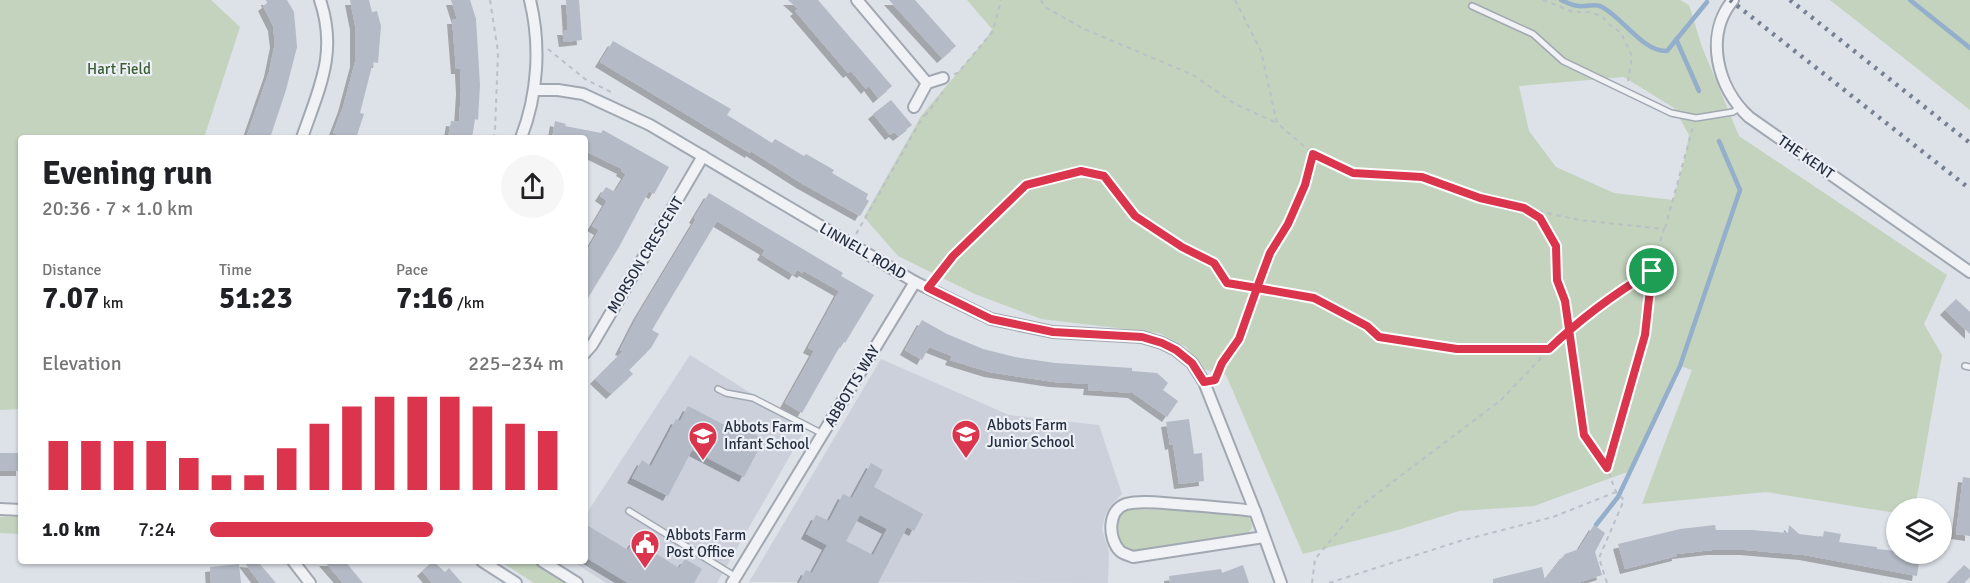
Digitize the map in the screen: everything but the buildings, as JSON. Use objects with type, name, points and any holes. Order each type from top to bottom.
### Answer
[{"type":"street","points":[[303,135],[327,64],[327,25],[320,0]]},
{"type":"street","points":[[522,135],[528,120],[534,90],[537,40],[530,0]]},
{"type":"street","points":[[857,0],[927,83]]},
{"type":"street","name":"THE KENT","points":[[1733,0],[1725,10],[1716,44],[1719,67],[1727,89],[1739,108],[1970,272]]},
{"type":"street","points":[[927,83],[947,80]]},
{"type":"street","points":[[914,107],[927,83]]},
{"type":"street","name":"LINNELL ROAD","points":[[534,90],[558,90],[583,94],[650,125],[915,282],[991,319],[1053,332],[1142,337],[1176,350],[1192,363],[1204,382],[1281,583]]},
{"type":"street","name":"MORSON CRESCENT","points":[[588,350],[704,156]]},
{"type":"street","name":"ABBOTTS WAY","points":[[736,576],[915,282]]},
{"type":"street","points":[[1255,511],[1131,503],[1122,505],[1117,510],[1112,519],[1111,534],[1121,552],[1133,557],[1264,537]]},
{"type":"street","points":[[0,509],[18,510]]},
{"type":"street","points":[[295,564],[310,583]]},
{"type":"street","points":[[487,564],[516,583]]},
{"type":"street","points":[[547,564],[577,583]]},
{"type":"lane","points":[[1472,6],[1533,34],[1563,61],[1671,113],[1696,118],[1733,112],[1739,108]]},
{"type":"lane","points":[[718,389],[726,393],[753,398],[823,434]]},
{"type":"lane","points":[[629,512],[736,576]]},
{"type":"path","points":[[490,0],[498,52],[494,135]]},
{"type":"path","points":[[947,80],[958,73],[993,31],[1001,0]]},
{"type":"path","points":[[1041,0],[1045,7],[1084,29],[1193,75],[1235,104],[1277,123],[1313,154],[1353,173],[1422,177],[1480,198],[1524,208],[1580,220],[1664,230]]},
{"type":"path","points":[[1235,0],[1262,51],[1277,123]]},
{"type":"path","points":[[1543,0],[1573,12],[1589,12],[1602,16],[1621,33],[1632,56],[1627,92]]},
{"type":"path","points":[[947,80],[958,73]]},
{"type":"path","points":[[850,244],[925,116],[945,90]]},
{"type":"path","points":[[914,107],[925,116]]},
{"type":"path","points":[[1607,468],[1645,335],[1652,271],[1696,118]]},
{"type":"path","points":[[1204,382],[1215,380],[1222,363],[1239,339],[1270,253],[1288,224],[1305,185],[1313,154]]},
{"type":"path","points":[[928,288],[953,256],[1026,185],[1081,171],[1104,176],[1135,216],[1182,247],[1214,263],[1227,283],[1314,298],[1367,326],[1379,337],[1457,349],[1549,349]]},
{"type":"path","points":[[1524,208],[1540,218],[1556,246],[1557,280],[1565,301],[1584,435],[1607,468],[1616,492],[1624,500],[1599,558],[1607,583]]},
{"type":"path","points":[[1312,583],[1316,559],[1358,508],[1501,400],[1568,330],[1616,293],[1652,271]]},
{"type":"path","points":[[1329,583],[1460,541],[1553,517],[1616,492]]},
{"type":"shaded area","name":"Abbots Farm Infant School","points":[[690,355],[806,428],[717,583],[606,583],[577,564],[588,564],[588,511]]},
{"type":"shaded area","name":"Abbots Farm Junior School","points":[[881,359],[1009,415],[1099,425],[1122,494],[1111,505],[1102,529],[1109,552],[1108,583],[749,582]]},
{"type":"green space","name":"Hart Field","points":[[0,0],[211,0],[240,27],[205,135],[18,135],[18,409],[0,410]]},
{"type":"green space","points":[[967,0],[1680,0],[1689,5],[1702,47],[1739,136],[1947,275],[1924,324],[1942,355],[1917,498],[1886,498],[1886,511],[1766,492],[1642,504],[1692,370],[1680,366],[1630,471],[1534,506],[1459,511],[1398,530],[1303,554],[1226,375],[1203,369],[1186,347],[1159,333],[1041,319],[975,294],[898,256],[864,217],[921,116],[992,29]],"holes":[[[1624,77],[1674,108],[1689,135],[1673,200],[1614,193],[1556,167],[1529,131],[1519,86]]]},
{"type":"green space","points":[[1830,0],[1970,0],[1970,110]]},
{"type":"green space","points":[[1173,509],[1245,514],[1251,520],[1252,528],[1248,533],[1133,552],[1120,541],[1117,533],[1118,516],[1126,510]]},
{"type":"green space","points":[[0,517],[18,517],[18,534],[0,533]]},
{"type":"green space","points":[[505,564],[536,564],[566,583],[534,583]]},
{"type":"waterway","points":[[1561,0],[1577,6],[1602,7],[1641,40],[1658,50],[1667,51],[1707,2]]},
{"type":"waterway","points":[[1910,0],[1970,48]]},
{"type":"waterway","points":[[1676,39],[1699,91]]},
{"type":"waterway","points":[[1596,525],[1618,497],[1680,366],[1740,190],[1719,141]]},
{"type":"railway","points":[[1730,0],[1970,189]]},
{"type":"railway","points":[[1790,0],[1970,143]]},
{"type":"place","name":"Abbots Farm Junior School","points":[[966,460]]},
{"type":"place","name":"Abbots Farm Infant School","points":[[703,462]]},
{"type":"place","name":"Abbots Farm Post Office","points":[[645,570]]},
{"type":"route","points":[[1652,271],[1616,293],[1568,330],[1549,349],[1457,349],[1379,337],[1367,326],[1314,298],[1257,288],[1239,339],[1222,363],[1215,380],[1204,382],[1185,356],[1162,343],[1142,337],[1053,332],[991,319],[928,288],[953,256],[1026,185],[1081,171],[1104,176],[1135,216],[1182,247],[1214,263],[1227,283],[1257,288],[1270,253],[1288,224],[1305,185],[1313,154],[1353,173],[1422,177],[1480,198],[1524,208],[1540,218],[1556,246],[1557,280],[1565,301],[1568,330],[1579,390],[1584,435],[1607,468],[1645,335],[1652,271]]}]
